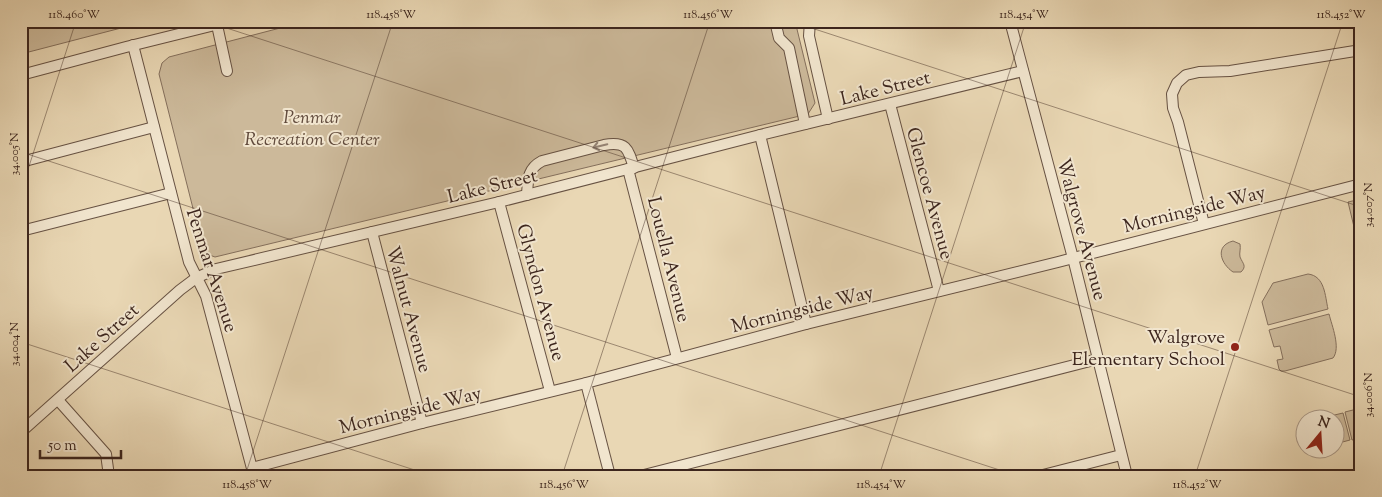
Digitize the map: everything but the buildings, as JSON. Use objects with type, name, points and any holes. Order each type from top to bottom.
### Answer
[{"type":"street","points":[[21,75],[231,21]]},
{"type":"street","points":[[775,21],[779,38],[789,48],[805,124]]},
{"type":"street","points":[[810,21],[808,36],[828,119]]},
{"type":"street","name":"Walgrove Avenue","points":[[1010,21],[1073,258],[1127,476]]},
{"type":"street","points":[[216,25],[227,71]]},
{"type":"street","name":"Penmar Avenue","points":[[133,45],[189,262],[206,296],[253,472]]},
{"type":"street","points":[[1204,224],[1173,108],[1172,94],[1177,82],[1186,75],[1200,72],[1230,71],[1361,50]]},
{"type":"street","name":"Lake Street","points":[[21,432],[180,290],[196,278],[216,269],[499,202],[1023,71]]},
{"type":"street","name":"Glencoe Avenue","points":[[890,104],[939,291]]},
{"type":"street","points":[[21,162],[154,127]]},
{"type":"street","points":[[760,136],[806,324]]},
{"type":"street","name":"Louella Avenue","points":[[527,194],[528,178],[535,165],[542,161],[614,143],[628,149],[677,358]]},
{"type":"street","name":"Morningside Way","points":[[253,472],[422,424],[586,383],[806,324],[1361,184]]},
{"type":"street","points":[[21,231],[171,192]]},
{"type":"street","name":"Glyndon Avenue","points":[[499,202],[550,391]]},
{"type":"street","name":"Walnut Avenue","points":[[372,232],[422,424]]},
{"type":"street","points":[[640,476],[1098,359]]},
{"type":"street","points":[[586,383],[610,476]]},
{"type":"street","points":[[58,400],[106,454],[109,476]]},
{"type":"street","points":[[1039,476],[1121,455]]},
{"type":"street","points":[[1355,476],[1361,474]]},
{"type":"green space","points":[[21,21],[148,21],[21,54]]},
{"type":"green space","name":"Penmar Recreation Center","points":[[307,21],[795,21],[815,103],[808,114],[215,257],[207,254],[203,248],[159,74],[162,63],[169,57]]},
{"type":"green space","points":[[1361,199],[1361,224],[1355,231],[1348,202]]},
{"type":"green space","points":[[1233,241],[1240,244],[1240,257],[1244,266],[1241,272],[1233,272],[1229,269],[1221,255],[1223,247]]},
{"type":"green space","points":[[1308,274],[1318,278],[1321,283],[1328,309],[1268,325],[1262,302],[1273,283]]},
{"type":"green space","points":[[1329,314],[1336,343],[1333,358],[1281,371],[1277,360],[1283,359],[1280,346],[1274,347],[1269,330]]},
{"type":"green space","points":[[1361,408],[1361,438],[1352,440],[1345,412]]},
{"type":"green space","points":[[1344,417],[1350,440],[1344,442]]},
{"type":"place","name":"Walgrove Elementary School","points":[[1235,347]]}]
